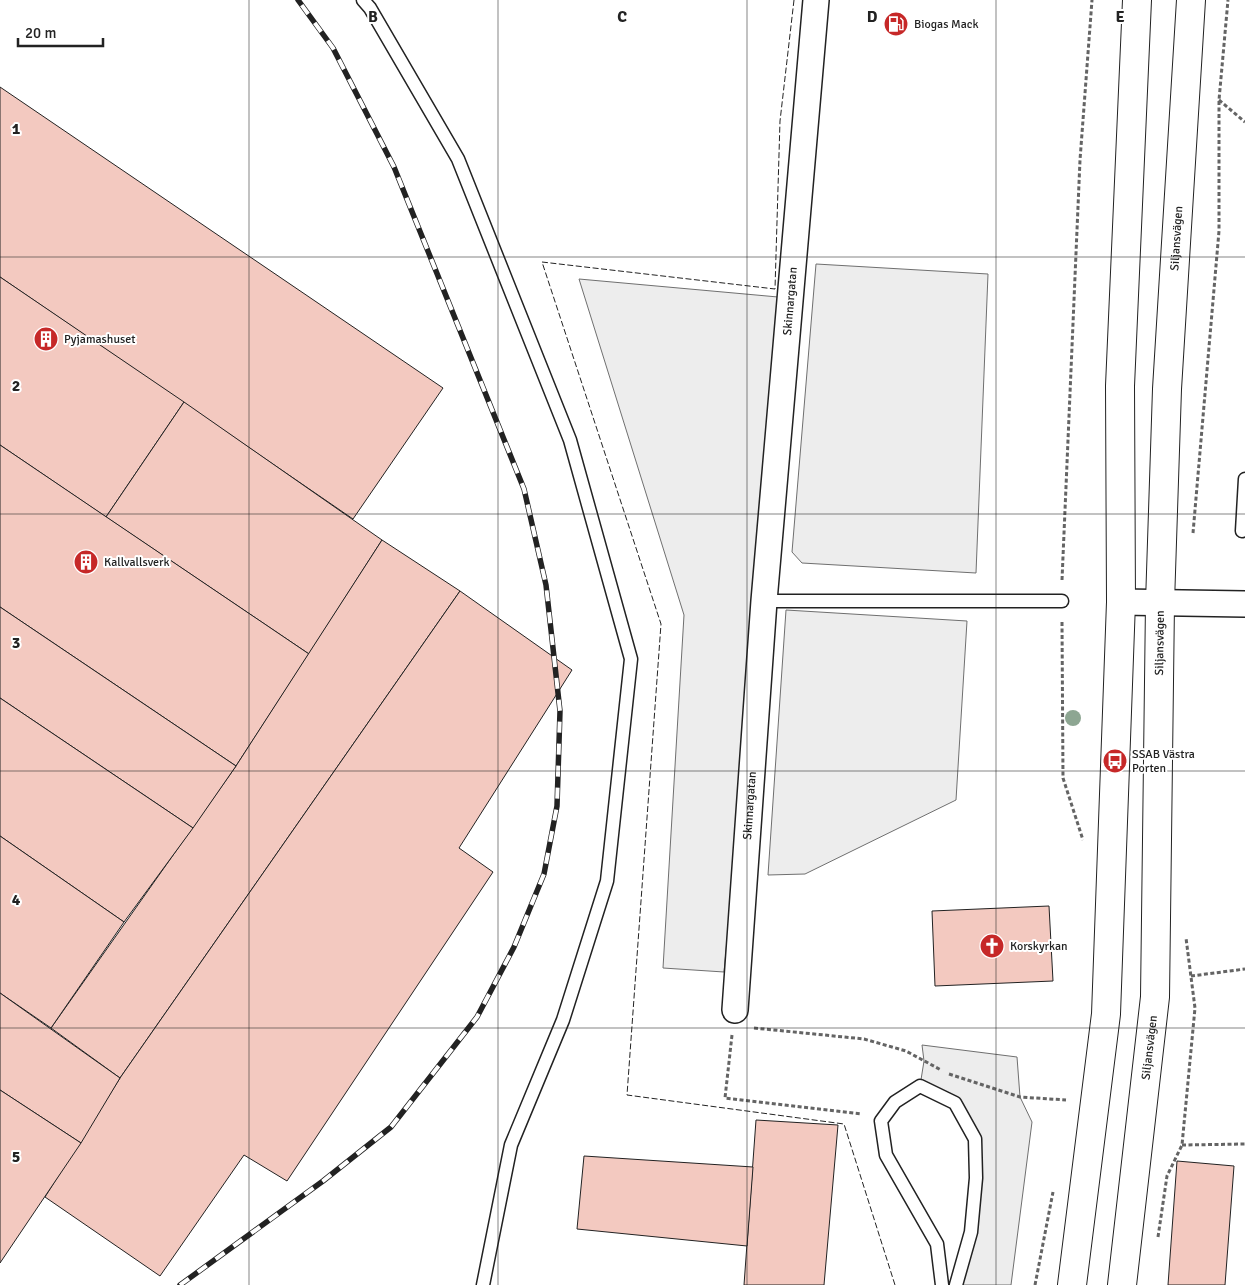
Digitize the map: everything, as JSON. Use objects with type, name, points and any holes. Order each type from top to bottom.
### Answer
[{"type":"street","name":"Skinnargatan","points":[[734,1018],[764,601],[816,0]]},
{"type":"street","points":[[1072,1285],[1106,1014],[1120,602],[1120,386],[1137,0]]},
{"type":"street","name":"Siljansvägen","points":[[1122,1285],[1155,997],[1160,603],[1167,389],[1191,0]]},
{"type":"street","points":[[1120,602],[1245,604]]},
{"type":"lane","points":[[363,0],[370,8],[458,159],[570,440],[631,659],[607,881],[563,1020],[511,1146],[483,1285]]},
{"type":"lane","points":[[1242,531],[1245,479]]},
{"type":"lane","points":[[764,601],[1062,601]]},
{"type":"lane","points":[[942,1285],[937,1244],[886,1155],[881,1121],[895,1102],[920,1086],[955,1103],[975,1139],[976,1178],[972,1232],[956,1285]]},
{"type":"path","points":[[1086,849],[1063,778],[1062,563],[1080,160],[1092,0]]},
{"type":"path","points":[[1193,535],[1219,231],[1219,100],[1228,0]]},
{"type":"path","points":[[1219,100],[1245,122]]},
{"type":"path","points":[[1158,1240],[1167,1176],[1182,1145],[1195,1008],[1185,929]]},
{"type":"path","points":[[1191,976],[1245,969]]},
{"type":"path","points":[[881,1121],[868,1115],[725,1098],[734,1018],[864,1039],[906,1051],[948,1074],[1020,1097],[1069,1100],[1068,1109]]},
{"type":"path","points":[[1182,1145],[1245,1144]]},
{"type":"path","points":[[1035,1285],[1053,1191]]},
{"type":"shaded area","points":[[816,264],[988,274],[976,573],[802,563],[792,552]]},
{"type":"shaded area","points":[[579,279],[778,297],[757,625],[724,972],[663,968],[684,615]]},
{"type":"shaded area","points":[[786,610],[967,621],[956,800],[805,874],[768,875]]},
{"type":"shaded area","points":[[922,1045],[1017,1057],[1020,1097],[1032,1122],[1011,1285],[956,1285],[971,1232],[975,1139],[955,1103],[920,1086],[924,1061]]},
{"type":"building","points":[[0,87],[443,388],[353,519],[0,277]]},
{"type":"building","name":"Pyjamashuset","points":[[0,277],[184,402],[106,517],[0,445]]},
{"type":"building","points":[[184,402],[382,540],[309,654],[106,517]]},
{"type":"building","name":"Kallvallsverk","points":[[0,445],[309,654],[236,766],[0,607]]},
{"type":"building","points":[[382,540],[460,591],[120,1078],[51,1028],[236,766]]},
{"type":"building","points":[[460,591],[572,670],[459,848],[493,872],[287,1181],[244,1155],[160,1276],[45,1197],[120,1078]]},
{"type":"building","points":[[0,607],[236,766],[193,828],[0,698]]},
{"type":"building","points":[[0,698],[193,828],[124,922],[0,836]]},
{"type":"building","points":[[0,836],[124,922],[51,1028],[0,993]]},
{"type":"building","name":"Korskyrkan","points":[[1049,906],[1053,981],[935,986],[932,911]]},
{"type":"building","points":[[0,993],[120,1078],[81,1143],[0,1090]]},
{"type":"building","points":[[0,1090],[81,1143],[0,1263]]},
{"type":"building","points":[[756,1120],[838,1125],[824,1285],[744,1285]]},
{"type":"building","points":[[584,1156],[753,1167],[747,1246],[577,1229]]},
{"type":"building","points":[[1177,1161],[1234,1166],[1225,1285],[1168,1285]]},
{"type":"railway","points":[[180,1285],[323,1181],[391,1127],[477,1017],[514,947],[544,874],[557,806],[560,711],[546,585],[524,489],[394,167],[333,48],[298,0]]},
{"type":"fence","points":[[794,0],[780,121],[775,289],[542,262],[661,624],[627,1095],[844,1124],[895,1285]]},
{"type":"place","name":"Biogas Mack","points":[[896,24]]},
{"type":"place","name":"Pyjamashuset","points":[[46,339]]},
{"type":"place","name":"Kallvallsverk","points":[[86,562]]},
{"type":"place","name":"SSAB Västra Porten","points":[[1115,761]]},
{"type":"place","name":"Korskyrkan","points":[[992,946]]}]
